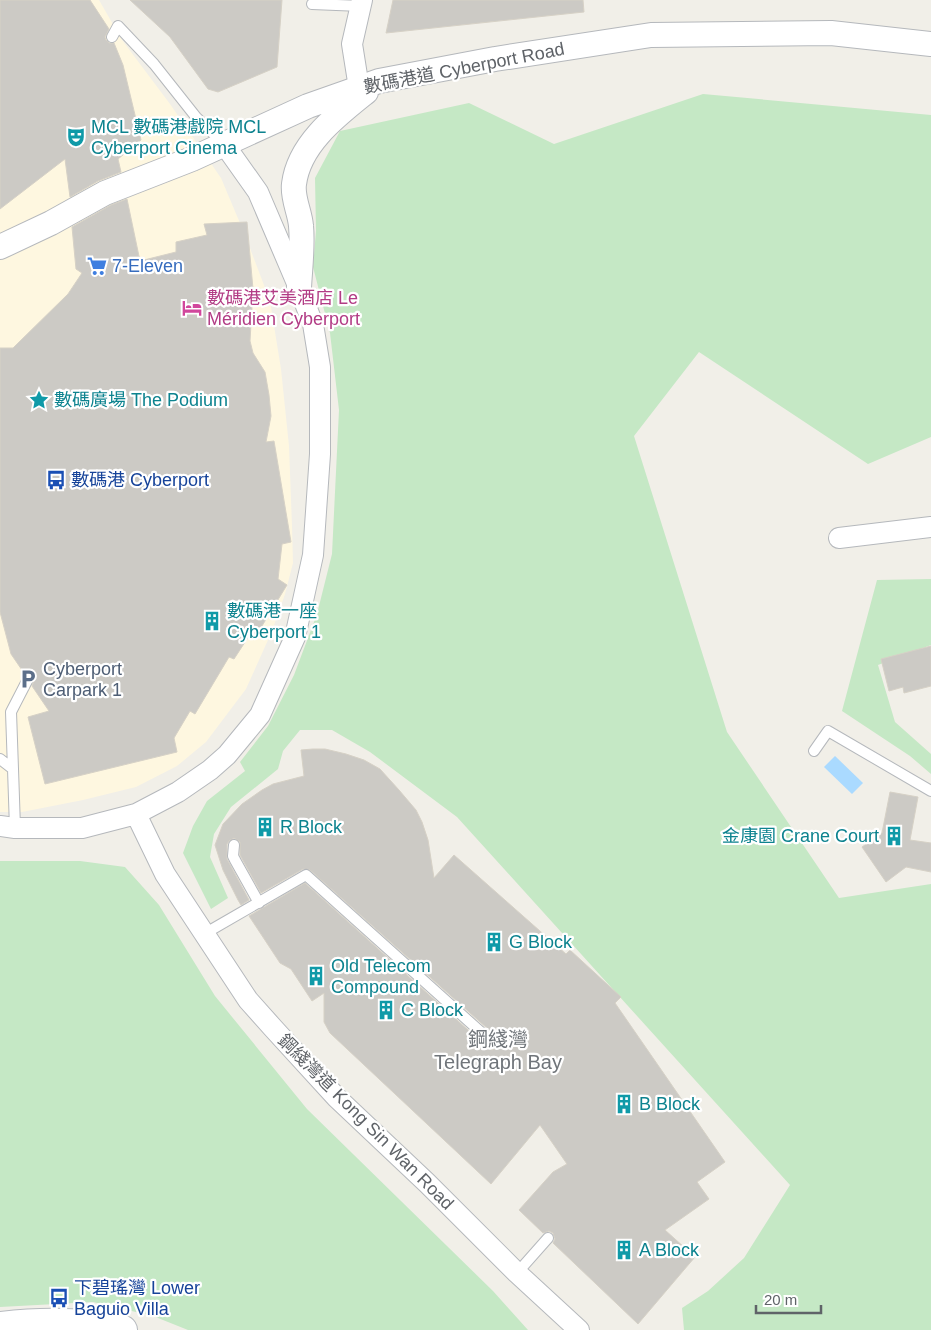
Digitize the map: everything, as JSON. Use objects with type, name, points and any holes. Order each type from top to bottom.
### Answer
[{"type":"main road","points":[[0,1326],[54,1322],[98,1325],[123,1330]]},
{"type":"street","points":[[299,288],[302,226],[293,186],[299,163],[318,135],[369,85],[352,44],[361,3]]},
{"type":"street","name":"數碼港道 Cyberport Road","points":[[0,248],[51,223],[105,193],[192,159],[308,106],[369,85],[495,59],[651,35],[831,33],[931,44]]},
{"type":"street","points":[[7,827],[82,828],[136,814],[178,792],[210,770],[227,755],[260,715],[295,637],[313,555],[320,454],[320,367],[313,324],[258,192],[224,144]]},
{"type":"street","points":[[840,538],[931,526]]},
{"type":"street","name":"鋼綫灣道 Kong Sin Wan Road","points":[[136,814],[165,874],[248,1000],[272,1028],[337,1098],[427,1183],[517,1273],[579,1330]]},
{"type":"lane","points":[[312,4],[361,3]]},
{"type":"lane","points":[[112,37],[118,26],[154,64],[196,117],[224,144]]},
{"type":"lane","points":[[7,827],[13,769],[11,712],[28,679]]},
{"type":"lane","points":[[814,751],[828,731],[931,791]]},
{"type":"lane","points":[[0,759],[13,769]]},
{"type":"lane","points":[[234,845],[233,856],[259,903]]},
{"type":"lane","points":[[204,934],[306,875],[493,1043]]},
{"type":"lane","points":[[517,1273],[548,1238]]},
{"type":"shaded area","name":"數碼港 Cyberport","points":[[0,0],[99,0],[122,40],[170,104],[221,178],[270,301],[281,369],[289,446],[292,526],[293,563],[285,594],[272,631],[246,689],[206,742],[177,766],[136,787],[22,812],[0,812]]},
{"type":"green space","points":[[703,94],[931,115],[931,437],[868,464],[699,352],[634,436],[727,732],[839,898],[931,884],[931,1330],[684,1330],[682,1308],[708,1291],[744,1258],[790,1185],[457,817],[370,752],[332,730],[300,730],[283,751],[278,769],[231,807],[214,834],[210,857],[228,898],[211,909],[183,853],[193,826],[207,801],[245,771],[240,762],[268,726],[294,675],[317,614],[332,554],[339,410],[330,333],[313,267],[316,231],[315,178],[340,131],[469,103],[554,144]]},
{"type":"green space","points":[[931,579],[931,645],[878,665],[895,722],[931,754],[931,774],[910,756],[842,711],[877,580]]},
{"type":"green space","points":[[0,861],[80,861],[125,867],[159,905],[215,996],[307,1109],[493,1291],[528,1330],[188,1330],[153,1316],[93,1302],[0,1307]]},
{"type":"water","points":[[835,756],[863,783],[852,794],[824,767]]},
{"type":"building","points":[[0,0],[90,0],[109,29],[105,37],[106,40],[109,43],[114,43],[123,65],[141,140],[118,159],[121,172],[98,181],[70,197],[65,159],[0,209]]},
{"type":"building","points":[[130,0],[282,0],[277,67],[218,92],[208,89],[170,37]]},
{"type":"building","points":[[393,0],[583,0],[584,12],[386,33]]},
{"type":"building","name":"數碼港 Cyberport","points":[[127,199],[140,261],[176,252],[176,242],[207,235],[204,224],[247,222],[253,289],[250,341],[253,353],[265,372],[269,395],[271,416],[266,442],[274,441],[291,542],[282,544],[278,579],[287,585],[254,639],[249,636],[234,659],[229,657],[195,714],[190,711],[174,738],[177,752],[45,784],[28,717],[49,711],[32,686],[35,679],[33,675],[28,672],[24,673],[11,654],[0,612],[0,348],[13,348],[68,294],[82,273],[76,269],[72,227],[111,205]]},
{"type":"building","points":[[931,646],[931,686],[904,693],[903,687],[889,691],[881,659]]},
{"type":"building","points":[[325,749],[346,754],[364,760],[380,769],[416,810],[422,822],[428,840],[434,878],[454,855],[566,954],[570,950],[621,997],[615,1003],[725,1162],[697,1182],[709,1199],[665,1230],[695,1257],[638,1324],[553,1243],[555,1239],[553,1233],[549,1231],[543,1233],[519,1210],[553,1172],[567,1164],[540,1125],[491,1184],[330,1033],[324,1022],[324,993],[312,1001],[291,969],[280,963],[249,916],[305,883],[488,1048],[492,1050],[498,1048],[500,1044],[498,1038],[310,870],[303,869],[261,893],[240,855],[240,842],[234,838],[227,844],[227,859],[249,900],[241,905],[238,900],[223,870],[215,845],[223,824],[242,804],[262,790],[273,784],[304,776],[301,750]]},
{"type":"building","name":"金康園 Crane Court","points":[[890,792],[918,797],[910,840],[931,843],[931,872],[906,867],[886,882],[862,847],[882,833]]},
{"type":"place","name":"MCL 數碼港戲院 MCL Cyberport Cinema","points":[[76,137]]},
{"type":"place","name":"7-Eleven","points":[[97,266]]},
{"type":"place","name":"數碼港艾美酒店 Le Méridien Cyberport","points":[[192,308]]},
{"type":"place","name":"數碼廣場 The Podium","points":[[39,400]]},
{"type":"place","name":"數碼港 Cyberport","points":[[56,480]]},
{"type":"place","name":"數碼港一座 Cyberport 1","points":[[212,621]]},
{"type":"place","name":"Cyberport Carpark 1","points":[[28,679]]},
{"type":"place","name":"R Block","points":[[265,827]]},
{"type":"place","name":"金康園 Crane Court","points":[[894,836]]},
{"type":"place","name":"G Block","points":[[494,942]]},
{"type":"place","name":"Old Telecom Compound","points":[[316,976]]},
{"type":"place","name":"C Block","points":[[386,1010]]},
{"type":"place","name":"B Block","points":[[624,1104]]},
{"type":"place","name":"A Block","points":[[624,1250]]},
{"type":"place","name":"下碧瑤灣 Lower Baguio Villa","points":[[59,1298]]},
{"type":"district","name":"鋼綫灣 Telegraph Bay","points":[[498,1050]]}]
